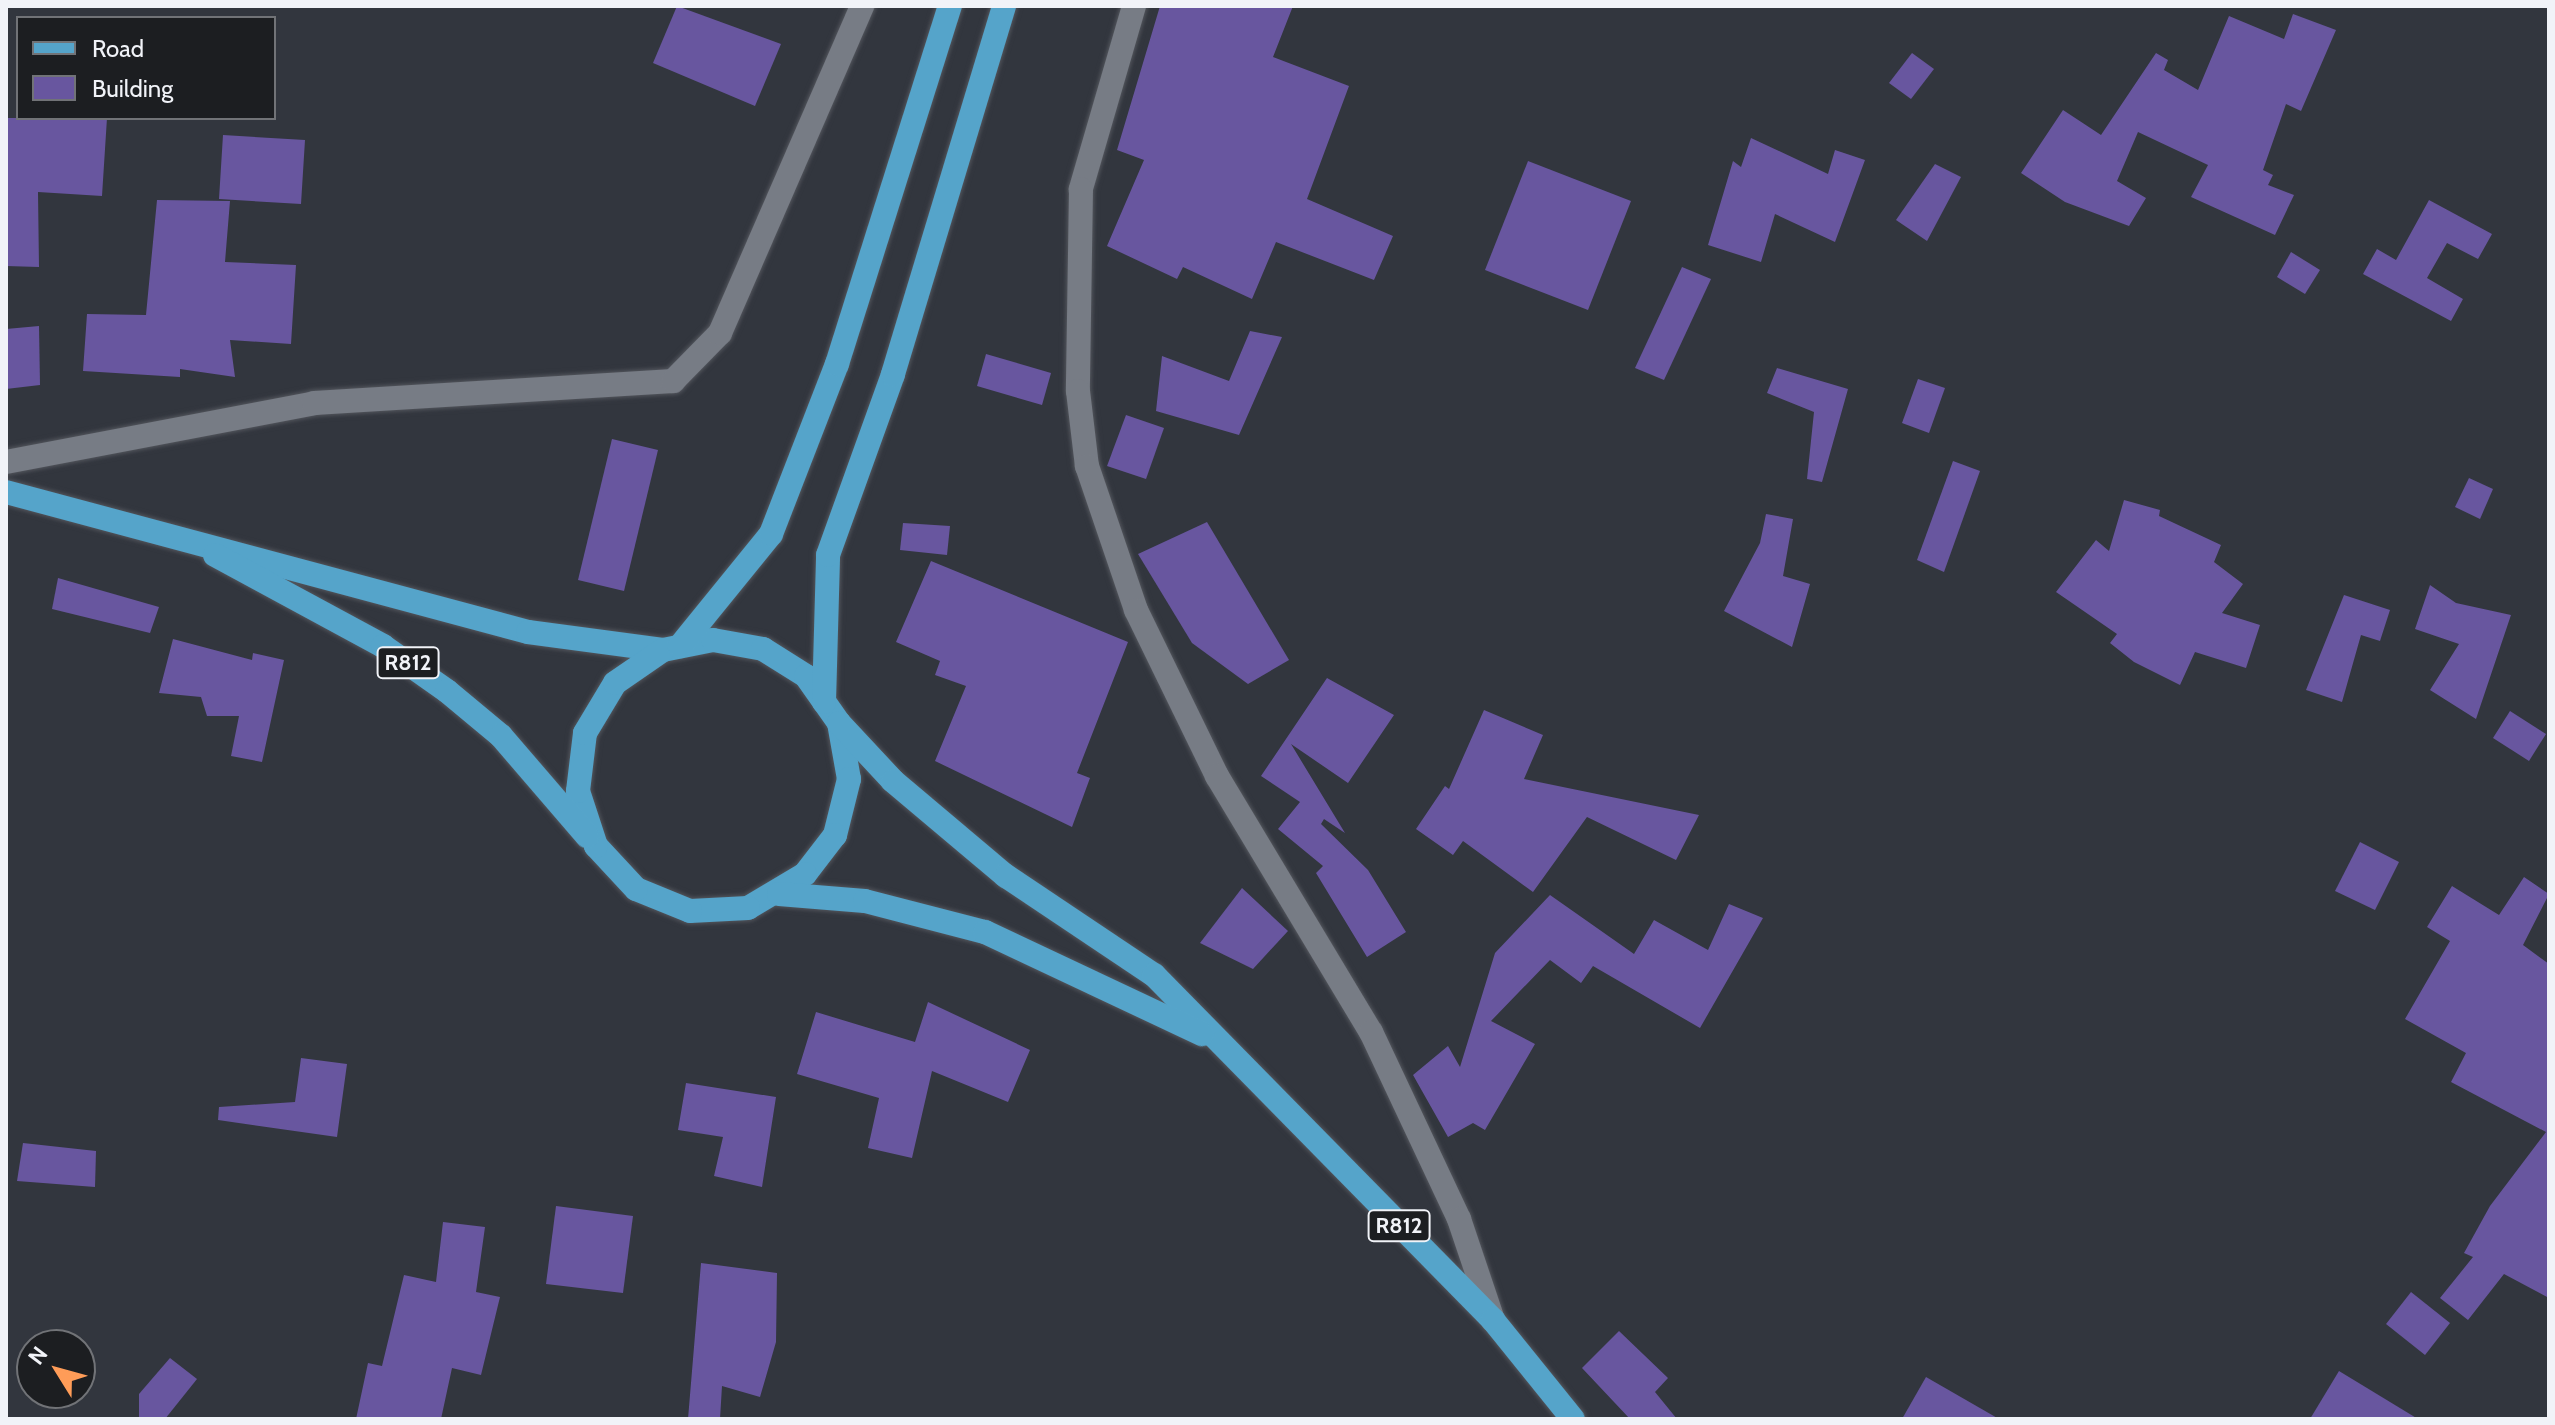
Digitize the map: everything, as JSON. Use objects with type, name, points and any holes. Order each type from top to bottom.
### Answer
[{"type":"main road","points":[[672,648],[771,534],[837,364],[950,6]]},
{"type":"main road","points":[[824,702],[828,555],[893,374],[1004,6]]},
{"type":"main road","name":"R812","points":[[6,492],[178,535],[528,632],[672,648],[713,640],[763,649],[806,676],[839,723],[951,832],[1154,975],[1493,1320],[1573,1419]]},
{"type":"main road","name":"R812","points":[[178,535],[383,646],[447,691],[501,736],[636,889],[690,911],[748,908],[779,894],[835,835],[849,779],[839,723]]},
{"type":"main road","name":"R812","points":[[596,846],[578,791],[585,733],[615,683],[672,648]]},
{"type":"main road","name":"R812","points":[[779,894],[865,901],[985,932],[1215,1040]]},
{"type":"street","points":[[6,462],[314,403],[673,381],[720,333],[862,6]]},
{"type":"street","points":[[1134,6],[1081,189],[1078,391],[1087,466],[1136,610],[1217,776],[1371,1032],[1459,1219],[1493,1320]]},
{"type":"building","points":[[677,6],[781,44],[755,106],[653,63]]},
{"type":"building","points":[[1160,6],[1293,6],[1273,57],[1349,86],[1307,199],[1393,236],[1374,280],[1276,242],[1252,299],[1183,267],[1177,279],[1107,246],[1144,160],[1117,150]]},
{"type":"building","points":[[2293,14],[2336,30],[2301,111],[2286,104],[2263,170],[2273,175],[2268,185],[2294,195],[2275,235],[2191,197],[2208,165],[2138,132],[2117,181],[2146,198],[2129,226],[2065,202],[2021,173],[2063,110],[2101,135],[2156,53],[2168,60],[2164,70],[2198,90],[2229,16],[2284,39]]},
{"type":"building","points":[[1912,53],[1934,69],[1911,99],[1889,83]]},
{"type":"building","points":[[6,118],[107,120],[102,196],[38,192],[39,267],[6,266]]},
{"type":"building","points":[[223,135],[305,140],[301,204],[219,199]]},
{"type":"building","points":[[1751,138],[1828,174],[1835,150],[1865,160],[1835,242],[1775,214],[1761,262],[1708,245],[1733,161],[1741,167]]},
{"type":"building","points":[[1528,161],[1631,201],[1588,310],[1485,270]]},
{"type":"building","points":[[1935,164],[1961,177],[1927,241],[1896,220]]},
{"type":"building","points":[[157,200],[230,201],[225,262],[296,265],[291,344],[230,340],[235,377],[180,369],[180,377],[83,371],[87,314],[146,315]]},
{"type":"building","points":[[2429,200],[2492,234],[2478,259],[2447,243],[2427,278],[2463,299],[2451,321],[2363,274],[2377,249],[2396,260]]},
{"type":"building","points":[[2291,252],[2320,270],[2305,294],[2277,277]]},
{"type":"building","points":[[1682,267],[1711,279],[1664,380],[1635,368]]},
{"type":"building","points":[[39,326],[40,385],[6,389],[6,329]]},
{"type":"building","points":[[1250,331],[1282,337],[1239,435],[1156,411],[1162,356],[1229,381]]},
{"type":"building","points":[[986,354],[1051,373],[1042,405],[977,386]]},
{"type":"building","points":[[1777,368],[1848,389],[1822,482],[1807,479],[1814,412],[1767,393]]},
{"type":"building","points":[[1918,379],[1945,388],[1929,433],[1902,423]]},
{"type":"building","points":[[1126,415],[1164,428],[1146,479],[1107,466]]},
{"type":"building","points":[[612,439],[658,450],[624,591],[578,580]]},
{"type":"building","points":[[1953,461],[1980,471],[1944,572],[1917,560]]},
{"type":"building","points":[[2469,478],[2493,489],[2480,519],[2455,507]]},
{"type":"building","points":[[2124,500],[2160,510],[2159,516],[2221,545],[2214,562],[2243,584],[2222,613],[2260,625],[2246,668],[2195,652],[2180,685],[2134,662],[2110,643],[2117,634],[2056,592],[2096,540],[2109,551]]},
{"type":"building","points":[[1766,514],[1793,519],[1783,576],[1810,584],[1792,647],[1724,611],[1760,543]]},
{"type":"building","points":[[1207,522],[1289,660],[1248,684],[1192,643],[1138,554]]},
{"type":"building","points":[[903,523],[950,526],[947,555],[900,550]]},
{"type":"building","points":[[931,561],[1128,642],[1077,773],[1090,778],[1072,827],[935,761],[966,686],[935,675],[940,661],[896,642]]},
{"type":"building","points":[[58,578],[159,607],[150,633],[52,609]]},
{"type":"building","points":[[2430,585],[2456,603],[2511,615],[2476,719],[2430,690],[2459,644],[2415,629]]},
{"type":"building","points":[[2344,595],[2390,610],[2380,641],[2361,635],[2342,702],[2306,690]]},
{"type":"building","points":[[173,639],[252,660],[253,653],[284,660],[262,762],[231,756],[239,716],[207,716],[201,697],[159,693]]},
{"type":"building","points":[[1327,678],[1394,715],[1348,783],[1291,744],[1345,833],[1324,819],[1321,824],[1368,870],[1406,932],[1367,957],[1316,873],[1323,866],[1278,829],[1300,802],[1261,776]]},
{"type":"building","points":[[1484,710],[1543,735],[1524,779],[1699,815],[1676,860],[1587,817],[1533,892],[1463,841],[1453,855],[1416,829],[1445,786],[1449,789]]},
{"type":"building","points":[[2510,711],[2546,734],[2529,761],[2493,738]]},
{"type":"building","points":[[2360,842],[2399,862],[2375,910],[2335,891]]},
{"type":"building","points":[[2524,877],[2549,894],[2523,945],[2549,964],[2549,1298],[2504,1274],[2468,1320],[2440,1298],[2473,1257],[2464,1253],[2490,1206],[2546,1132],[2451,1082],[2466,1053],[2405,1019],[2450,941],[2427,927],[2452,886],[2499,915]]},
{"type":"building","points":[[1242,888],[1288,931],[1253,969],[1200,943]]},
{"type":"building","points":[[1550,895],[1634,954],[1654,920],[1708,950],[1729,904],[1763,918],[1700,1028],[1593,966],[1581,983],[1550,960],[1491,1021],[1535,1044],[1485,1130],[1473,1123],[1448,1137],[1413,1075],[1448,1046],[1460,1067],[1495,953]]},
{"type":"building","points":[[928,1002],[1030,1050],[1008,1102],[932,1071],[912,1158],[868,1148],[879,1098],[797,1074],[816,1012],[915,1042]]},
{"type":"building","points":[[301,1058],[347,1064],[337,1137],[218,1120],[219,1107],[295,1102]]},
{"type":"building","points":[[686,1083],[776,1097],[762,1187],[714,1176],[723,1137],[678,1130]]},
{"type":"building","points":[[23,1143],[96,1151],[95,1187],[17,1181]]},
{"type":"building","points":[[556,1206],[633,1216],[623,1293],[546,1284]]},
{"type":"building","points":[[443,1222],[485,1227],[476,1292],[500,1297],[481,1375],[452,1368],[441,1419],[356,1419],[368,1363],[382,1366],[404,1275],[436,1282]]},
{"type":"building","points":[[701,1263],[777,1273],[776,1342],[760,1397],[722,1386],[720,1419],[688,1419]]},
{"type":"building","points":[[2411,1292],[2450,1323],[2425,1355],[2386,1324]]},
{"type":"building","points":[[1619,1331],[1668,1378],[1655,1392],[1677,1419],[1630,1419],[1582,1368]]},
{"type":"building","points":[[170,1358],[197,1379],[165,1419],[139,1419],[139,1394]]},
{"type":"building","points":[[2339,1371],[2418,1419],[2310,1419]]},
{"type":"building","points":[[1926,1377],[1999,1419],[1902,1419]]}]
